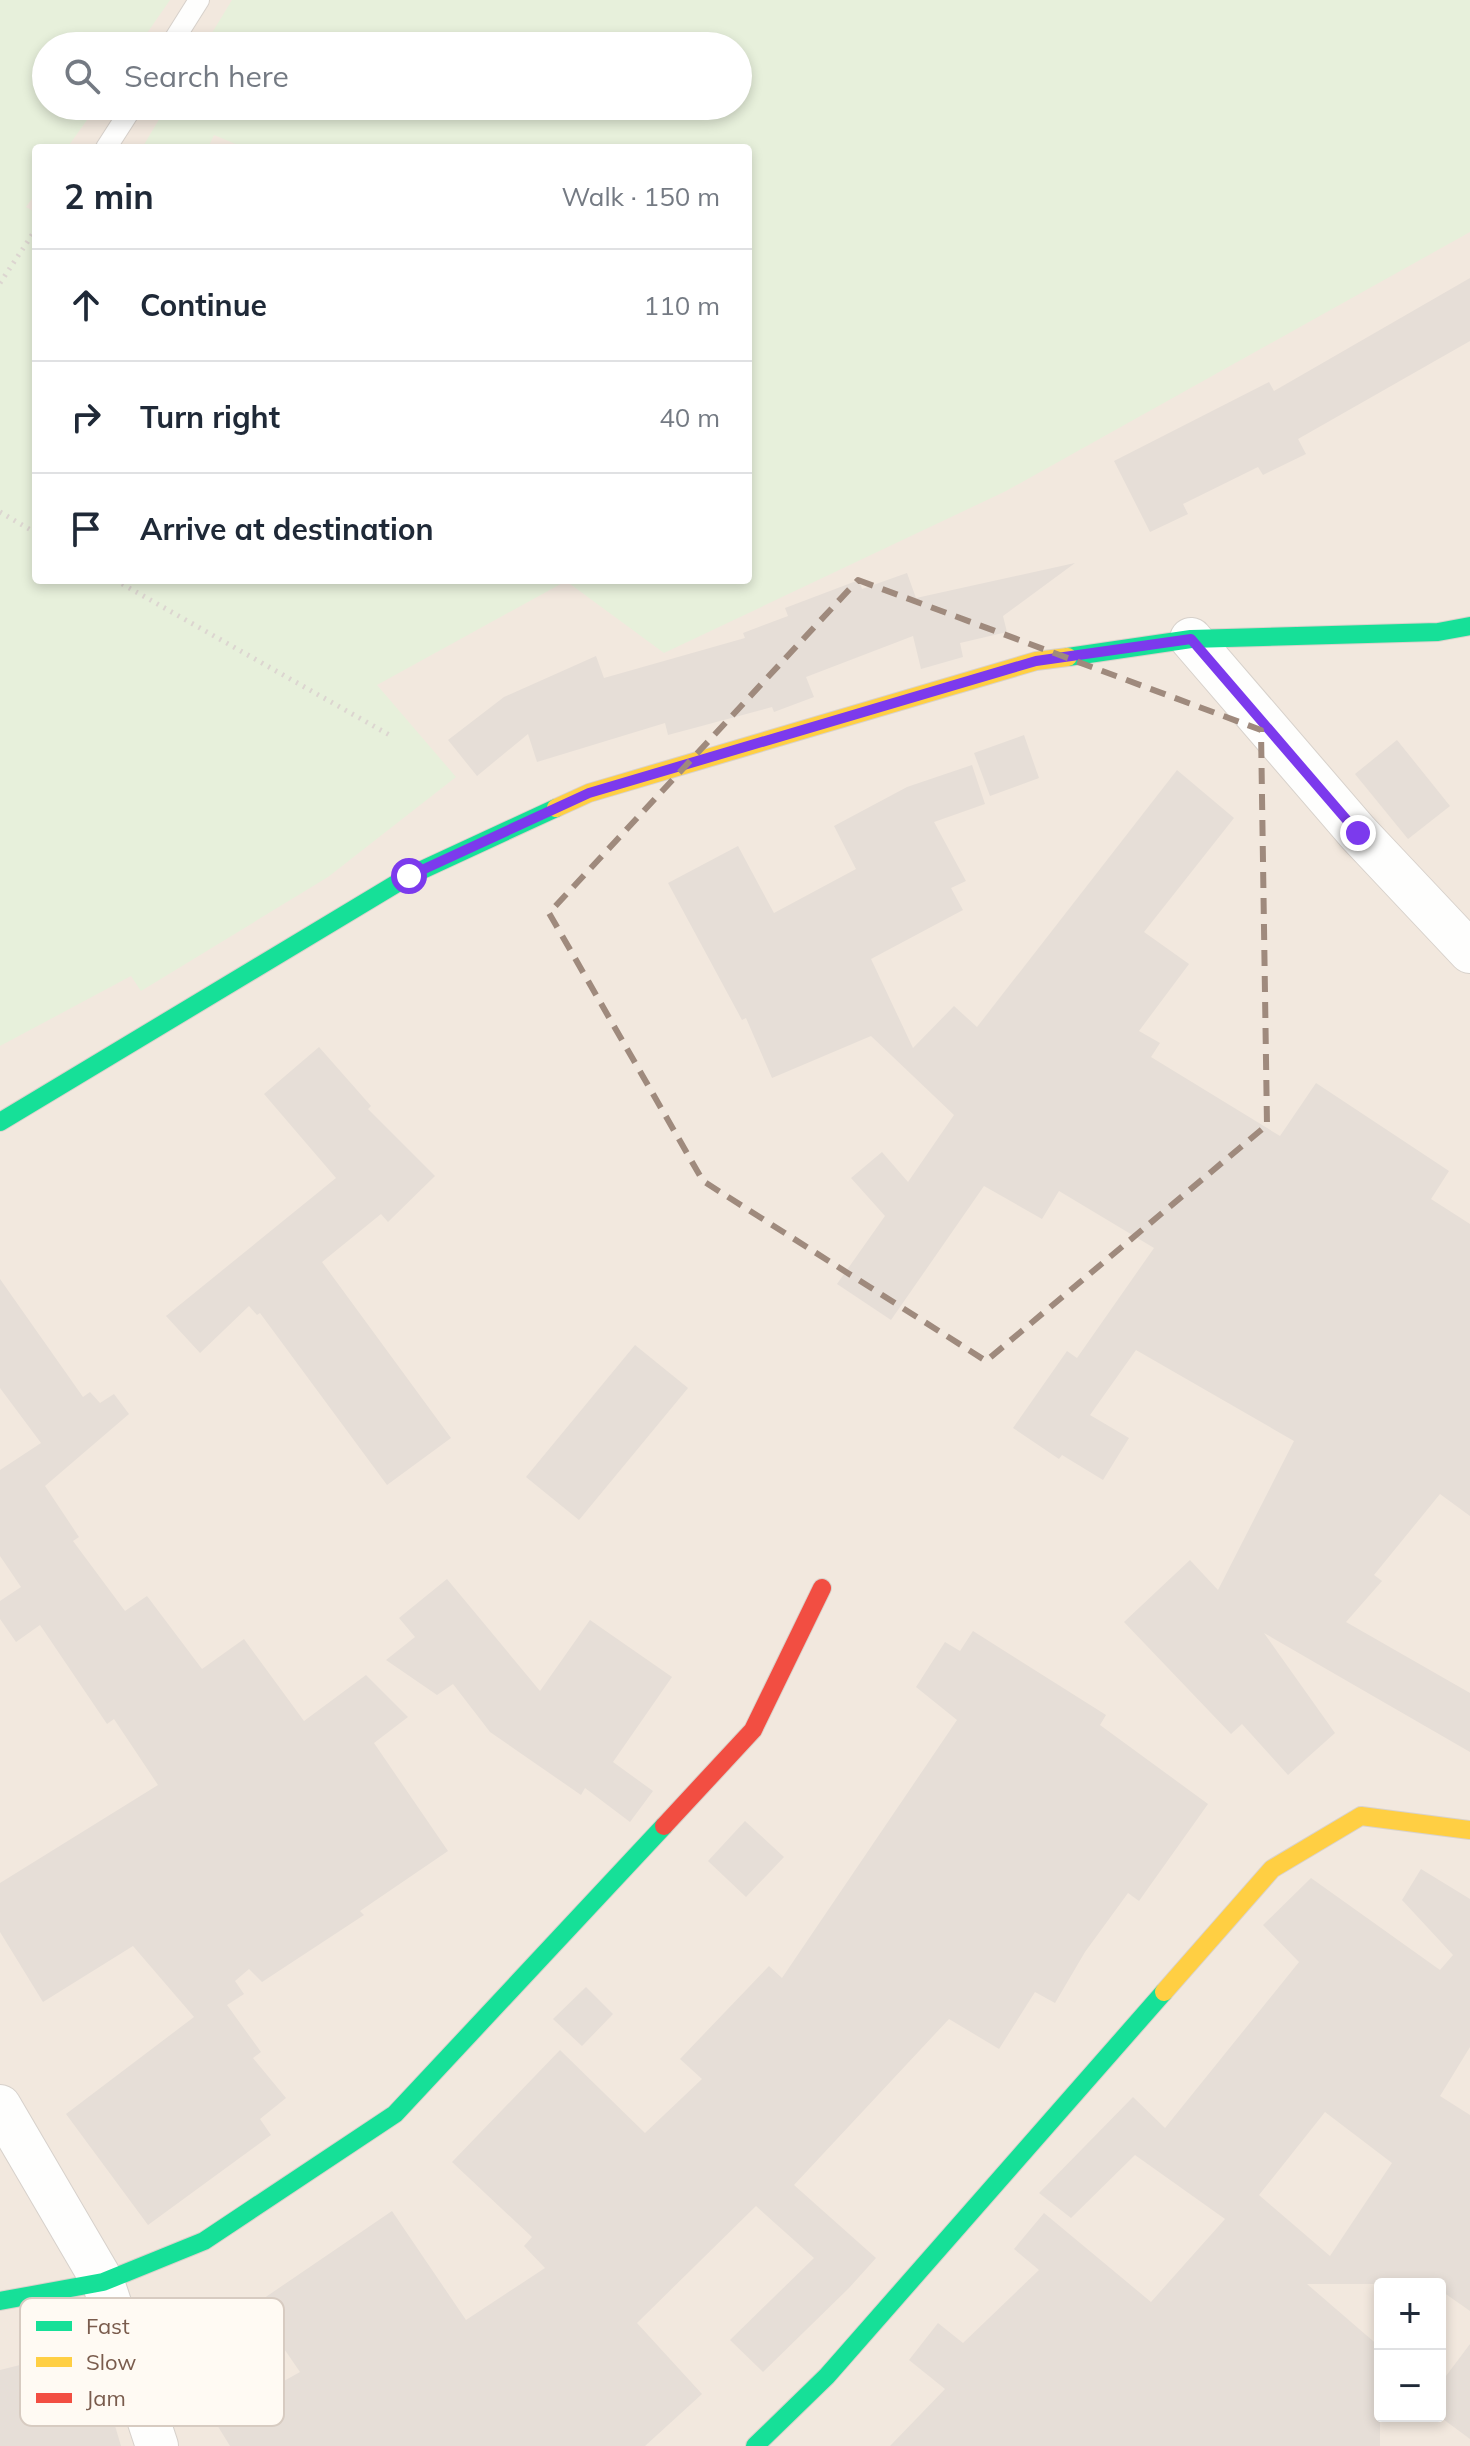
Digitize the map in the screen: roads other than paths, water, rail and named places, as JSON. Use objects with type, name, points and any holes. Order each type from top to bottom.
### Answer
[{"type":"street","points":[[0,1122],[409,876],[589,793],[1036,661],[1191,639],[1438,632],[1470,626]]},
{"type":"street","points":[[1191,639],[1358,833],[1470,952]]},
{"type":"street","points":[[0,2301],[103,2282],[204,2241],[395,2114],[753,1730],[822,1588]]},
{"type":"street","points":[[755,2446],[827,2376],[1272,1869],[1361,1816],[1470,1830]]},
{"type":"street","points":[[0,2106],[103,2282],[108,2298]]},
{"type":"street","points":[[150,2426],[157,2446]]},
{"type":"lane","points":[[179,32],[199,0]]},
{"type":"lane","points":[[109,144],[124,120]]}]
